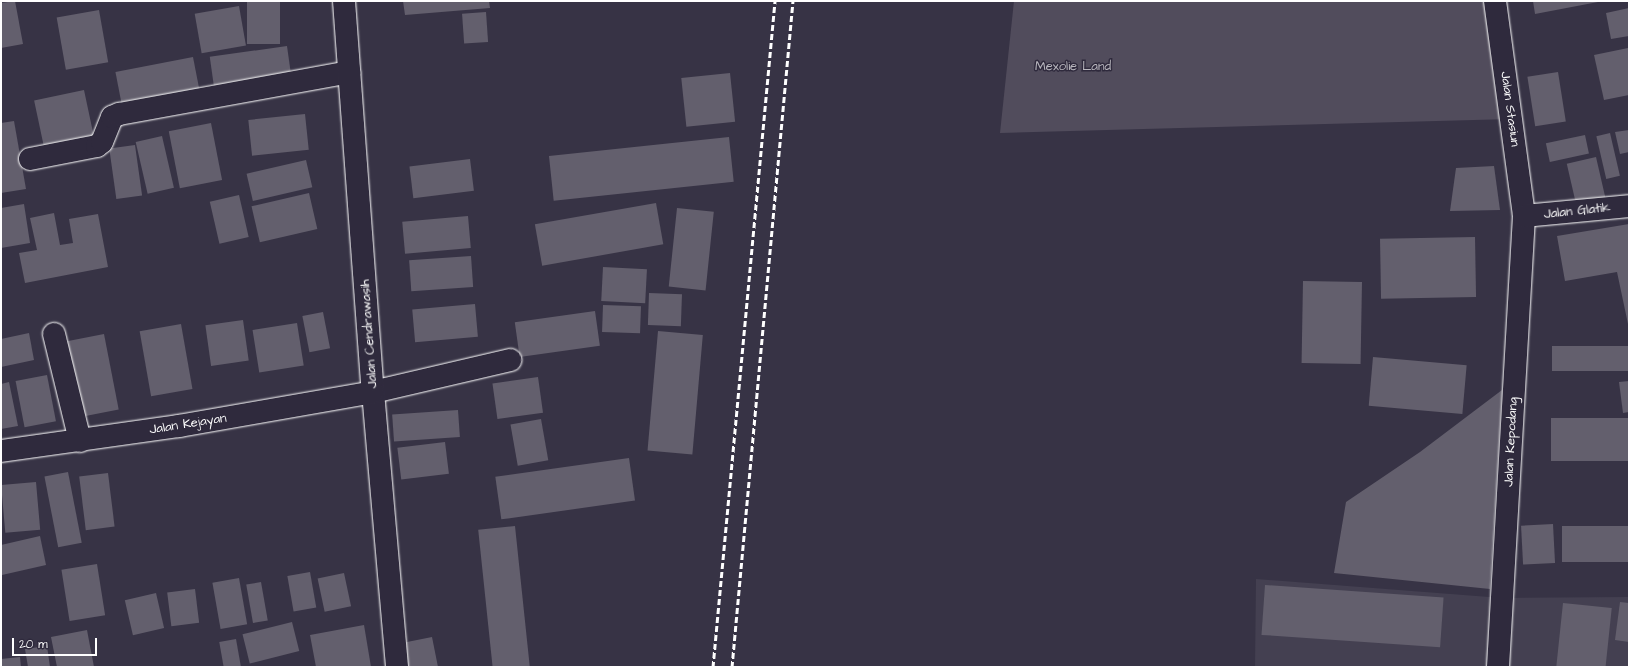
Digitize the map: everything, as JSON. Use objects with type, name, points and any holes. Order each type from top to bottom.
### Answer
[{"type":"street","name":"Jalan Cendrawasih","points":[[344,1],[373,392],[397,667]]},
{"type":"street","name":"Jalan Stasiun","points":[[1495,1],[1524,216]]},
{"type":"street","points":[[30,159],[97,146],[102,142],[112,117],[119,114],[349,72]]},
{"type":"street","name":"Jalan Glatik","points":[[1524,216],[1629,206]]},
{"type":"street","name":"Jalan Kepodang","points":[[1498,667],[1524,216]]},
{"type":"street","points":[[54,334],[80,441]]},
{"type":"street","name":"Jalan Kejayan","points":[[1,451],[80,441],[373,392],[510,360]]},
{"type":"shaded area","points":[[1256,579],[1502,598],[1629,597],[1629,667],[1255,667]]},
{"type":"green space","name":"Mexolie Land","points":[[1014,1],[1493,1],[1511,119],[1000,133]]},
{"type":"building","points":[[15,1],[23,44],[1,48],[1,3]]},
{"type":"building","points":[[247,1],[280,1],[280,44],[247,44]]},
{"type":"building","points":[[403,1],[489,1],[490,8],[405,15]]},
{"type":"building","points":[[1533,1],[1598,1],[1598,2],[1535,14]]},
{"type":"building","points":[[239,6],[246,45],[202,53],[195,14]]},
{"type":"building","points":[[1629,8],[1629,36],[1611,39],[1606,13]]},
{"type":"building","points":[[99,10],[108,62],[66,70],[57,17]]},
{"type":"building","points":[[486,12],[488,42],[464,44],[462,14]]},
{"type":"building","points":[[287,46],[291,76],[214,87],[210,57]]},
{"type":"building","points":[[1628,48],[1629,95],[1604,100],[1594,55]]},
{"type":"building","points":[[193,57],[200,92],[122,107],[115,72]]},
{"type":"building","points":[[1558,72],[1566,121],[1535,126],[1527,77]]},
{"type":"building","points":[[730,73],[735,122],[686,127],[681,78]]},
{"type":"building","points":[[84,90],[94,139],[45,150],[34,101]]},
{"type":"building","points":[[305,114],[309,150],[252,156],[248,120]]},
{"type":"building","points":[[14,121],[26,189],[1,193],[1,123]]},
{"type":"building","points":[[211,123],[222,180],[180,188],[169,131]]},
{"type":"building","points":[[1629,130],[1629,152],[1620,154],[1615,132]]},
{"type":"building","points":[[1610,133],[1620,176],[1606,179],[1596,136]]},
{"type":"building","points":[[1585,135],[1589,154],[1550,162],[1546,143]]},
{"type":"building","points":[[162,136],[174,188],[148,194],[136,142]]},
{"type":"building","points":[[729,137],[734,182],[554,201],[549,156]]},
{"type":"building","points":[[135,145],[142,196],[116,199],[109,149]]},
{"type":"building","points":[[1596,157],[1606,199],[1576,206],[1567,164]]},
{"type":"building","points":[[470,159],[474,191],[413,198],[409,166]]},
{"type":"building","points":[[306,160],[312,187],[253,201],[247,174]]},
{"type":"building","points":[[1494,166],[1500,210],[1450,211],[1456,168]]},
{"type":"building","points":[[309,193],[317,229],[260,242],[252,206]]},
{"type":"building","points":[[239,195],[249,237],[219,244],[210,202]]},
{"type":"building","points":[[656,203],[663,244],[542,266],[535,224]]},
{"type":"building","points":[[24,204],[30,243],[1,248],[1,208]]},
{"type":"building","points":[[677,208],[714,212],[706,290],[669,287]]},
{"type":"building","points":[[54,213],[60,245],[73,243],[69,219],[98,214],[108,267],[25,283],[19,253],[37,250],[30,218]]},
{"type":"building","points":[[468,216],[471,248],[405,254],[402,222]]},
{"type":"building","points":[[1629,224],[1628,324],[1617,272],[1565,281],[1557,236]]},
{"type":"building","points":[[1475,237],[1476,297],[1381,299],[1380,239]]},
{"type":"building","points":[[471,256],[473,287],[411,291],[409,260]]},
{"type":"building","points":[[603,267],[647,269],[645,303],[601,301]]},
{"type":"building","points":[[1303,281],[1362,282],[1361,364],[1302,363]]},
{"type":"building","points":[[649,293],[682,294],[681,326],[648,325]]},
{"type":"building","points":[[475,304],[478,337],[415,342],[412,309]]},
{"type":"building","points":[[603,305],[641,306],[640,333],[602,332]]},
{"type":"building","points":[[595,311],[600,346],[520,357],[515,322]]},
{"type":"building","points":[[323,312],[330,348],[309,352],[302,316]]},
{"type":"building","points":[[243,320],[249,361],[211,366],[205,325]]},
{"type":"building","points":[[297,323],[304,365],[259,373],[253,330]]},
{"type":"building","points":[[181,324],[192,389],[151,396],[140,331]]},
{"type":"building","points":[[658,331],[703,335],[692,454],[648,451]]},
{"type":"building","points":[[29,333],[34,360],[1,367],[1,339]]},
{"type":"building","points":[[104,334],[119,410],[80,417],[66,341]]},
{"type":"building","points":[[1552,346],[1629,346],[1629,371],[1552,371]]},
{"type":"building","points":[[1373,357],[1467,365],[1462,414],[1369,406]]},
{"type":"building","points":[[47,375],[56,421],[25,427],[16,381]]},
{"type":"building","points":[[538,377],[543,413],[497,419],[492,383]]},
{"type":"building","points":[[1629,381],[1629,412],[1623,413],[1619,382]]},
{"type":"building","points":[[9,382],[18,426],[1,429],[1,384]]},
{"type":"building","points":[[1502,390],[1490,589],[1334,573],[1346,502],[1420,452]]},
{"type":"building","points":[[458,410],[460,437],[394,442],[392,415]]},
{"type":"building","points":[[1551,418],[1629,418],[1629,461],[1551,461]]},
{"type":"building","points":[[541,419],[548,460],[518,466],[510,424]]},
{"type":"building","points":[[445,442],[449,474],[401,480],[397,448]]},
{"type":"building","points":[[629,458],[635,501],[501,519],[495,477]]},
{"type":"building","points":[[68,472],[82,543],[58,547],[44,477]]},
{"type":"building","points":[[108,473],[115,527],[86,530],[79,477]]},
{"type":"building","points":[[36,482],[40,530],[5,533],[1,485]]},
{"type":"building","points":[[1553,524],[1555,563],[1523,565],[1521,526]]},
{"type":"building","points":[[515,526],[530,667],[493,667],[478,530]]},
{"type":"building","points":[[1562,526],[1629,526],[1629,562],[1562,562]]},
{"type":"building","points":[[40,536],[46,565],[2,575],[1,545]]},
{"type":"building","points":[[97,564],[105,615],[70,621],[61,570]]},
{"type":"building","points":[[310,572],[316,607],[294,611],[287,576]]},
{"type":"building","points":[[344,573],[351,606],[325,612],[318,579]]},
{"type":"building","points":[[239,578],[247,624],[221,629],[212,583]]},
{"type":"building","points":[[261,582],[268,620],[253,623],[246,585]]},
{"type":"building","points":[[1265,585],[1444,597],[1440,647],[1262,635]]},
{"type":"building","points":[[195,589],[199,623],[171,626],[167,592]]},
{"type":"building","points":[[156,593],[164,628],[133,635],[125,600]]},
{"type":"building","points":[[1620,602],[1629,603],[1629,642],[1615,640]]},
{"type":"building","points":[[1563,603],[1612,608],[1606,667],[1556,667]]},
{"type":"building","points":[[292,622],[299,651],[250,663],[243,634]]},
{"type":"building","points":[[364,625],[371,667],[316,667],[310,635]]},
{"type":"building","points":[[87,630],[94,667],[57,667],[51,637]]},
{"type":"building","points":[[432,637],[438,667],[402,667],[397,644]]},
{"type":"building","points":[[236,639],[241,667],[224,667],[219,642]]},
{"type":"building","points":[[47,646],[50,667],[28,667],[25,649]]},
{"type":"building","points":[[20,657],[21,667],[1,667],[1,659]]},
{"type":"railway","points":[[713,667],[775,1]]},
{"type":"railway","points":[[732,667],[793,1]]}]
